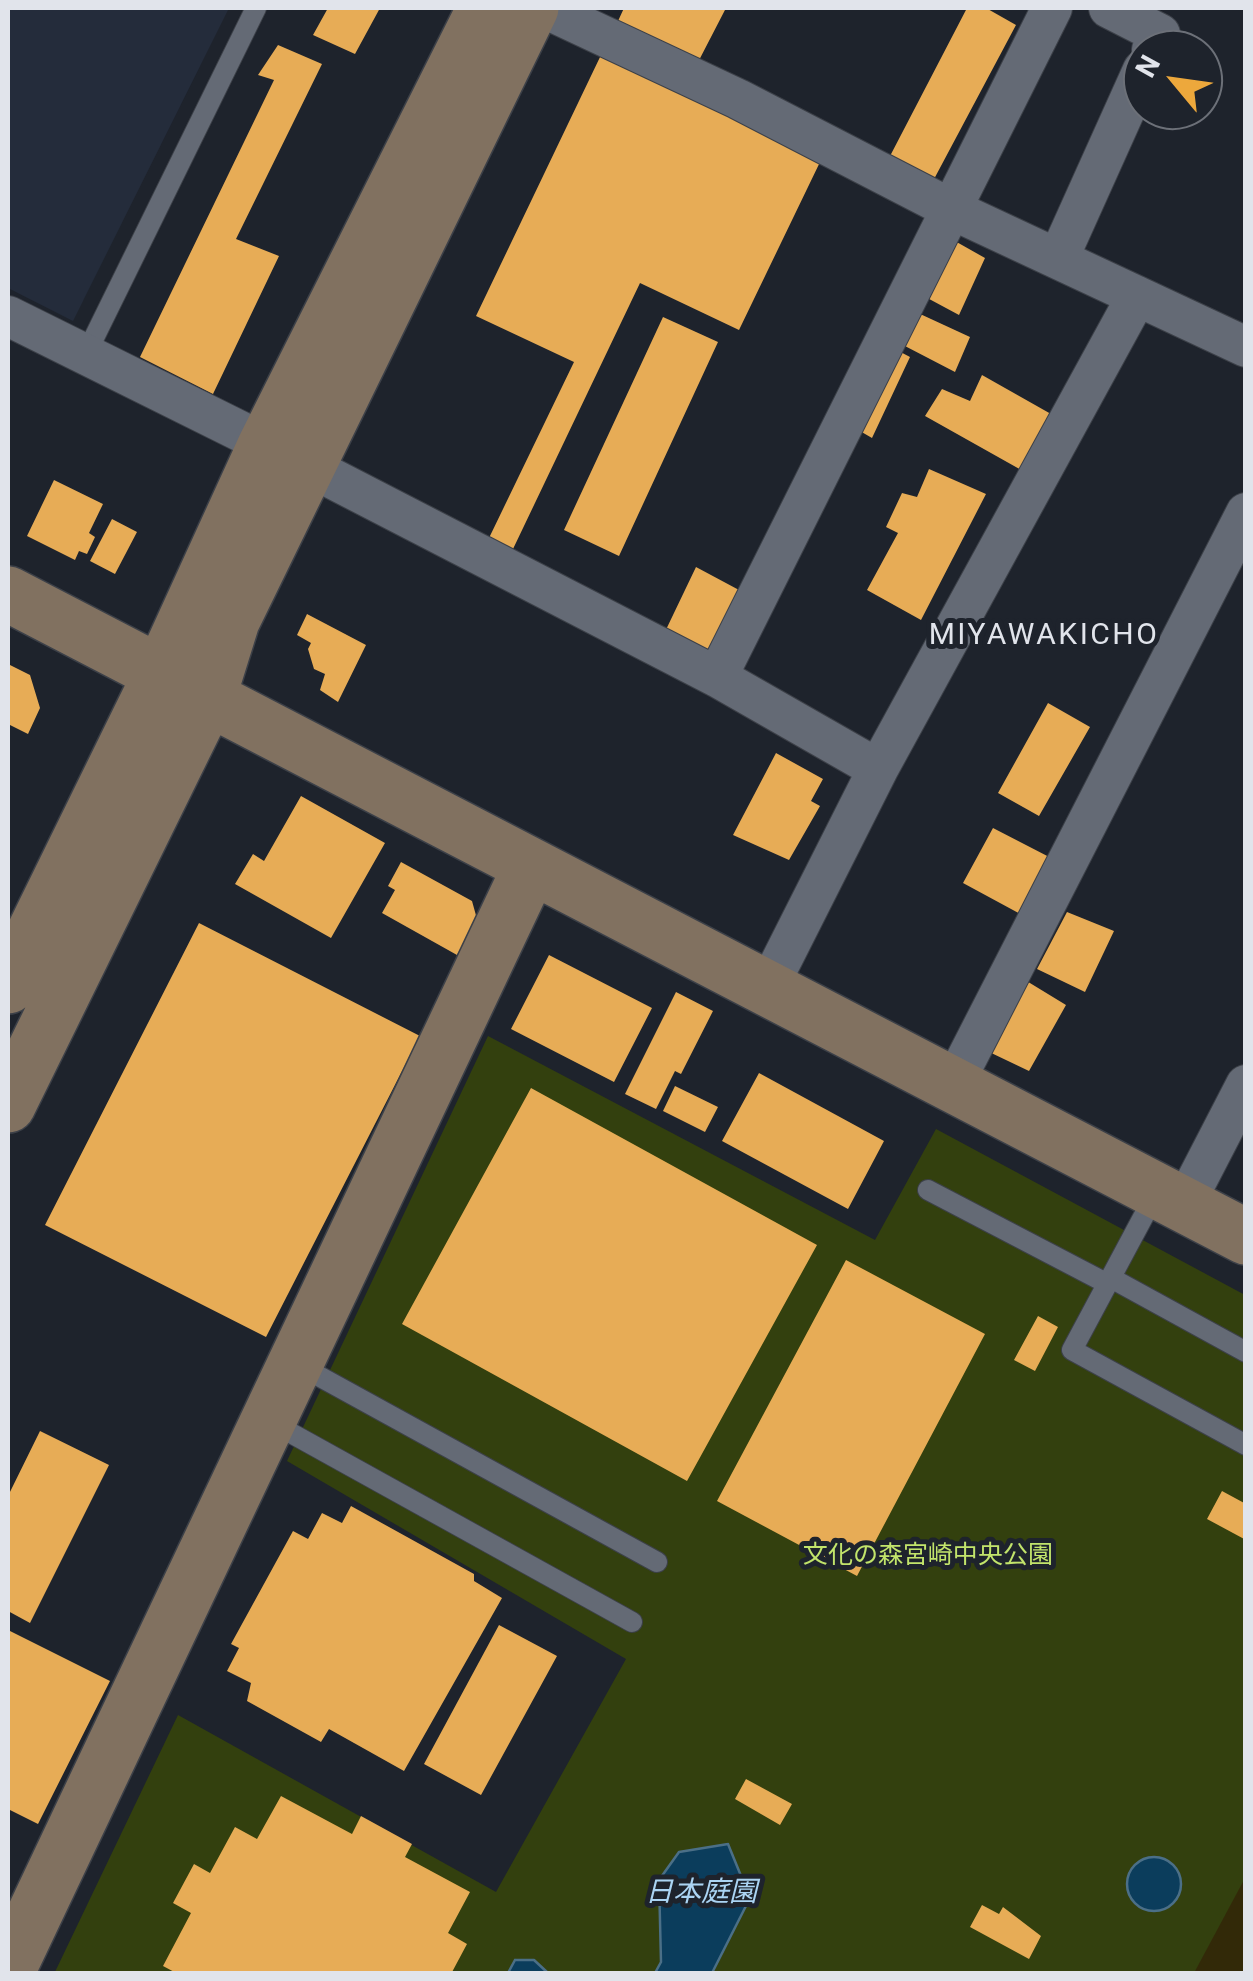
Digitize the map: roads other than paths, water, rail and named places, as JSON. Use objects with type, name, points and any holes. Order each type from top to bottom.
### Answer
[{"type":"street","points":[[8,1105],[185,686],[485,8]]},
{"type":"street","points":[[287,455],[531,8]]},
{"type":"street","points":[[544,8],[738,98],[953,210],[1246,346]]},
{"type":"street","points":[[717,677],[1052,8]]},
{"type":"street","points":[[1108,8],[1152,30]]},
{"type":"street","points":[[1058,259],[1123,114]]},
{"type":"street","points":[[767,988],[878,769],[1137,296]]},
{"type":"street","points":[[8,316],[717,677],[878,769]]},
{"type":"street","points":[[953,1085],[1246,513]]},
{"type":"street","points":[[8,594],[1246,1237]]},
{"type":"street","points":[[8,986],[185,686]]},
{"type":"street","points":[[8,1970],[531,866]]},
{"type":"street","points":[[1170,1198],[1246,1085]]},
{"type":"lane","points":[[86,356],[256,8]]},
{"type":"lane","points":[[928,1190],[1246,1352]]},
{"type":"lane","points":[[1170,1198],[1109,1281],[1072,1350],[1246,1445]]},
{"type":"lane","points":[[316,1374],[657,1562]]},
{"type":"lane","points":[[289,1432],[632,1622]]},
{"type":"water","name":"日本庭園","points":[[728,1844],[750,1898],[712,1973],[655,1973],[661,1962],[659,1880],[679,1852]]},
{"type":"water","points":[[1154,1857],[1173,1865],[1181,1884],[1173,1903],[1154,1911],[1135,1903],[1127,1884],[1135,1865]]},
{"type":"water","points":[[515,1960],[534,1960],[548,1973],[508,1973]]},
{"type":"district","name":"MIYAWAKICHO","points":[[1044,636]]},
{"type":"park label","name":"文化の森宮崎中央公園","points":[[928,1557]]}]
